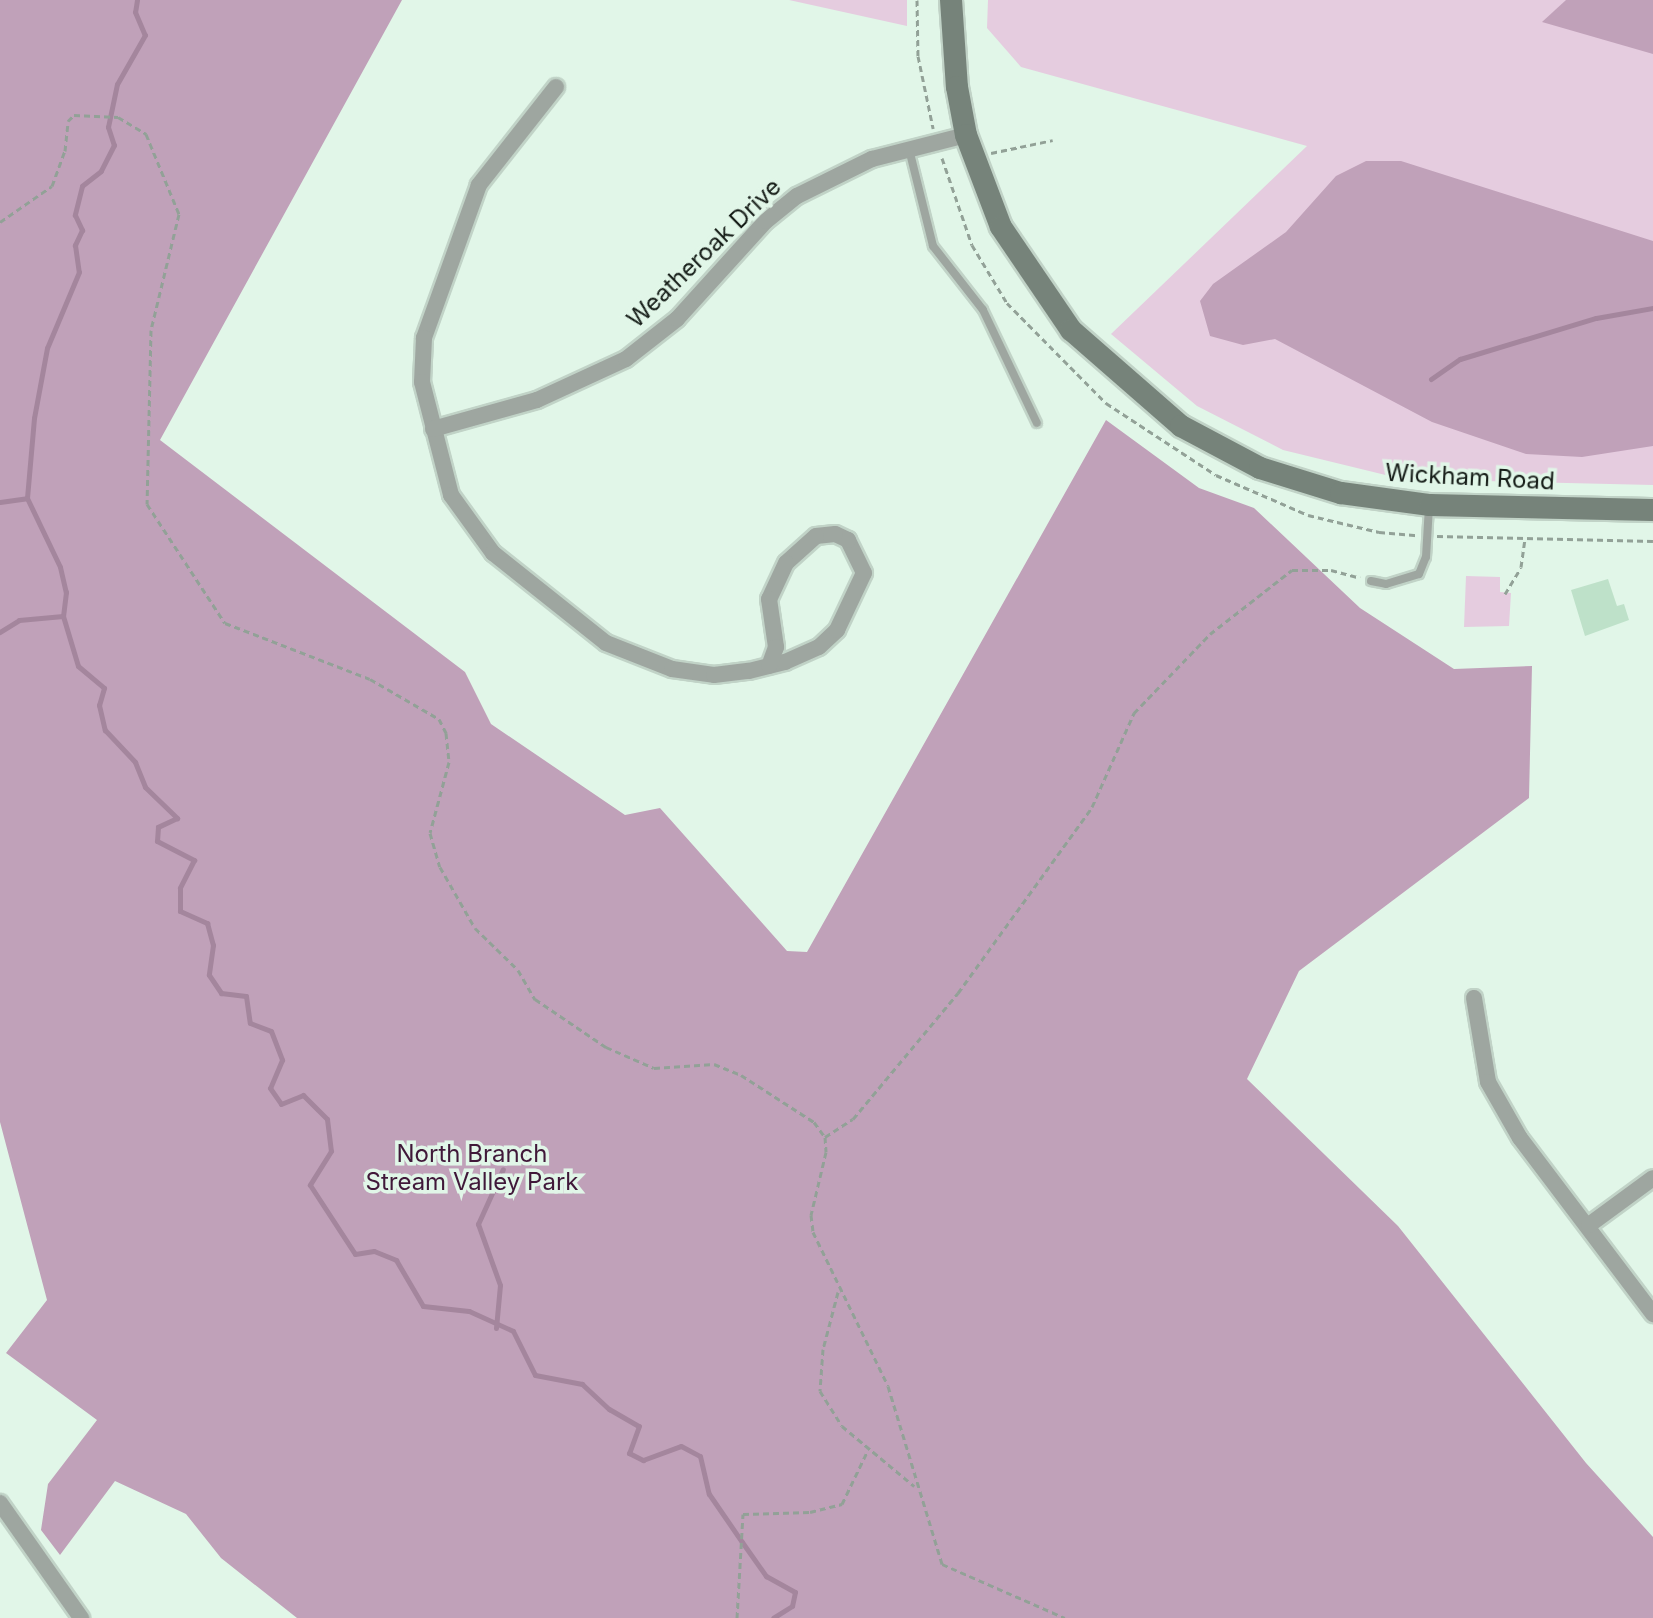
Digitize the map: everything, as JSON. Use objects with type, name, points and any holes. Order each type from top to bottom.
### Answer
[{"type":"street","name":"Wickham Road","points":[[951,0],[957,87],[966,135],[1001,227],[1030,274],[1071,330],[1142,397],[1181,426],[1260,468],[1341,493],[1430,505],[1653,510]]},
{"type":"street","points":[[556,87],[479,185],[455,240],[424,338],[422,382],[451,495],[493,553],[580,625],[639,659],[672,669],[714,675],[769,666],[819,647],[837,630],[864,573],[848,540],[835,534],[816,536],[786,563],[769,599],[776,647],[769,666]]},
{"type":"street","name":"Weatheroak Drive","points":[[433,429],[537,400],[626,359],[677,319],[766,221],[797,196],[872,159],[966,135]]},
{"type":"street","points":[[1474,998],[1488,1082],[1520,1138],[1589,1225],[1653,1314]]},
{"type":"street","points":[[1589,1225],[1653,1178]]},
{"type":"street","points":[[0,1503],[81,1618]]},
{"type":"lane","points":[[909,148],[933,246],[983,310],[1037,423]]},
{"type":"lane","points":[[1371,581],[1386,584],[1419,574],[1426,557],[1430,505]]},
{"type":"path","points":[[917,0],[918,56],[937,142],[972,245],[1007,303],[1106,403],[1216,475],[1308,515],[1379,532],[1653,541]]},
{"type":"path","points":[[0,222],[19,207],[43,198],[65,151],[68,121],[95,112],[118,117],[153,145],[179,214],[151,330],[147,504],[225,623],[370,679],[439,719],[446,733],[449,762],[430,833],[440,867],[475,928],[518,970],[535,999],[606,1047],[654,1068],[714,1064],[741,1075],[814,1122],[825,1137],[811,1215],[838,1292],[888,1386],[916,1488],[942,1564],[1065,1618]]},
{"type":"path","points":[[985,155],[1053,140]]},
{"type":"path","points":[[945,171],[955,166]]},
{"type":"path","points":[[1505,594],[1521,567],[1525,538]]},
{"type":"path","points":[[825,1137],[853,1119],[958,993],[1092,807],[1134,713],[1210,634],[1292,570],[1331,570],[1371,581]]},
{"type":"path","points":[[838,1292],[823,1349],[820,1391],[842,1426],[916,1488]]},
{"type":"path","points":[[737,1618],[743,1514],[810,1512],[842,1504],[868,1450]]},
{"type":"shaded area","points":[[789,0],[907,0],[907,26]]},
{"type":"shaded area","points":[[988,0],[1653,0],[1653,485],[1402,479],[1283,450],[1197,406],[1111,334],[1307,146],[1021,67],[987,28]]},
{"type":"shaded area","points":[[1466,576],[1500,577],[1500,592],[1511,593],[1509,626],[1464,627]]},
{"type":"green space","name":"North Branch Stream Valley Park","points":[[0,0],[402,0],[160,440],[465,672],[491,724],[625,815],[660,808],[787,951],[807,952],[1106,420],[1199,488],[1254,508],[1360,608],[1454,669],[1532,666],[1529,798],[1299,971],[1247,1079],[1398,1226],[1586,1463],[1653,1537],[1653,1618],[297,1618],[221,1558],[186,1514],[115,1481],[60,1555],[41,1530],[48,1484],[97,1420],[6,1353],[47,1300],[0,1122]]},
{"type":"green space","points":[[1566,0],[1653,0],[1653,54],[1542,22]]},
{"type":"green space","points":[[1366,161],[1401,161],[1653,241],[1653,446],[1582,457],[1526,454],[1432,422],[1275,339],[1243,345],[1210,336],[1200,301],[1213,284],[1286,232],[1336,176]]},
{"type":"building","points":[[1608,579],[1617,606],[1624,604],[1629,620],[1585,636],[1571,590]]},
{"type":"waterway","points":[[137,0],[135,12],[145,35],[117,84],[108,127],[114,145],[101,171],[82,186],[75,215],[82,230],[75,245],[79,272],[47,348],[34,418],[27,498],[60,567],[66,592],[63,616],[78,666],[104,688],[99,705],[105,730],[135,762],[145,787],[177,818],[158,827],[157,841],[194,860],[180,888],[180,911],[207,923],[213,945],[209,975],[221,993],[246,996],[250,1023],[271,1031],[282,1060],[270,1088],[281,1104],[303,1095],[327,1119],[331,1151],[310,1185],[355,1254],[374,1251],[396,1260],[423,1306],[469,1311],[513,1331],[535,1375],[582,1384],[609,1409],[639,1426],[629,1453],[643,1460],[681,1446],[700,1456],[709,1494],[742,1542],[766,1576],[795,1592],[792,1606],[773,1618]]},
{"type":"waterway","points":[[1431,379],[1460,359],[1596,318],[1653,308]]},
{"type":"waterway","points":[[0,502],[27,498]]},
{"type":"waterway","points":[[0,632],[19,620],[63,616]]},
{"type":"waterway","points":[[496,1328],[500,1285],[478,1224],[503,1169]]}]
